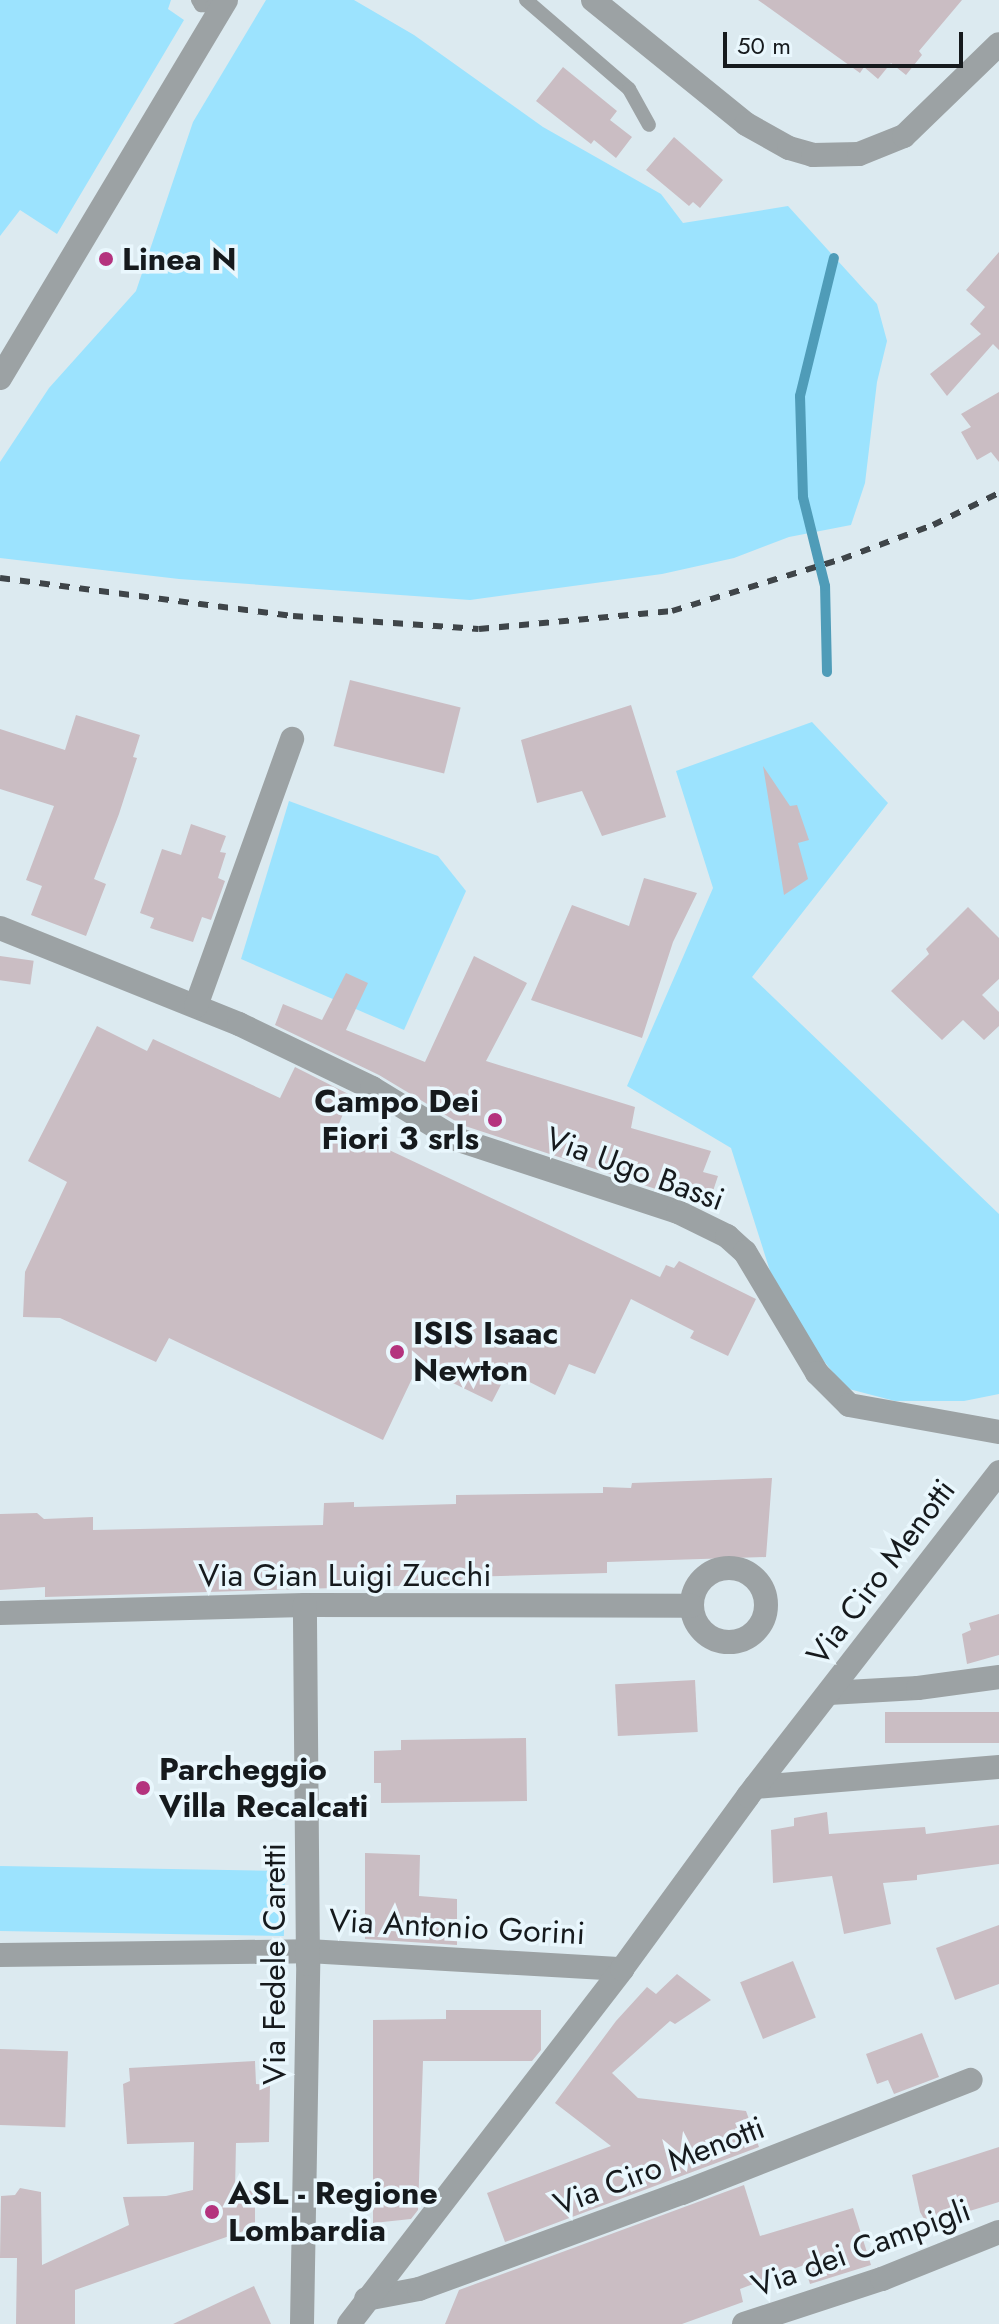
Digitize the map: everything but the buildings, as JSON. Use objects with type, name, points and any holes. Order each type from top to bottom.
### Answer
[{"type":"street","points":[[593,0],[746,124],[789,148],[813,155],[859,154],[904,136],[999,44]]},
{"type":"street","points":[[0,378],[226,1]]},
{"type":"street","points":[[196,1006],[292,739]]},
{"type":"street","name":"Via Ugo Bassi","points":[[0,928],[196,1006],[372,1088],[456,1139],[678,1212],[727,1236],[745,1252],[817,1373],[849,1405],[999,1432]]},
{"type":"street","name":"Via Ciro Menotti","points":[[349,2324],[622,1969],[755,1787],[999,1472]]},
{"type":"street","name":"Via Gian Luigi Zucchi","points":[[0,1613],[305,1605],[691,1606]]},
{"type":"street","name":"Via Fedele Caretti","points":[[302,2324],[308,1951],[305,1605]]},
{"type":"street","points":[[829,1693],[918,1688],[999,1677]]},
{"type":"street","points":[[755,1787],[999,1767]]},
{"type":"street","name":"Via Antonio Gorini","points":[[0,1955],[308,1951],[622,1969]]},
{"type":"street","name":"Via Ciro Menotti","points":[[366,2299],[434,2284],[682,2193],[971,2080]]},
{"type":"street","name":"Via dei Campigli","points":[[744,2324],[882,2279],[999,2232]]},
{"type":"lane","points":[[198,0],[201,5],[212,6],[226,1]]},
{"type":"lane","points":[[526,0],[629,89],[649,125]]},
{"type":"shaded area","points":[[0,0],[171,0],[168,9],[184,20],[57,234],[20,210],[0,236]]},
{"type":"shaded area","points":[[266,0],[354,0],[414,35],[543,127],[661,194],[683,223],[788,206],[877,304],[887,341],[877,382],[865,483],[851,525],[789,537],[734,558],[662,574],[470,600],[179,579],[0,558],[0,462],[49,388],[136,291],[193,122]]},
{"type":"shaded area","points":[[812,722],[888,803],[752,977],[999,1214],[999,1394],[964,1401],[895,1401],[845,1388],[809,1342],[770,1271],[731,1148],[627,1086],[713,888],[676,771]]},
{"type":"shaded area","points":[[289,801],[438,856],[466,891],[404,1030],[241,959]]},
{"type":"shaded area","points":[[0,1866],[285,1871],[284,1936],[0,1931]]},
{"type":"waterway","points":[[827,672],[825,586],[803,497],[800,396],[834,258]]},
{"type":"railway","points":[[0,578],[293,616],[479,629],[672,611],[842,559],[933,525],[999,493]]},
{"type":"place","name":"Linea N","points":[[106,259]]},
{"type":"place","name":"Campo Dei Fiori 3 srls","points":[[495,1120]]},
{"type":"place","name":"ISIS Isaac Newton","points":[[397,1352]]},
{"type":"place","name":"Parcheggio Villa Recalcati","points":[[143,1788]]},
{"type":"place","name":"ASL - Regione Lombardia","points":[[212,2212]]}]
